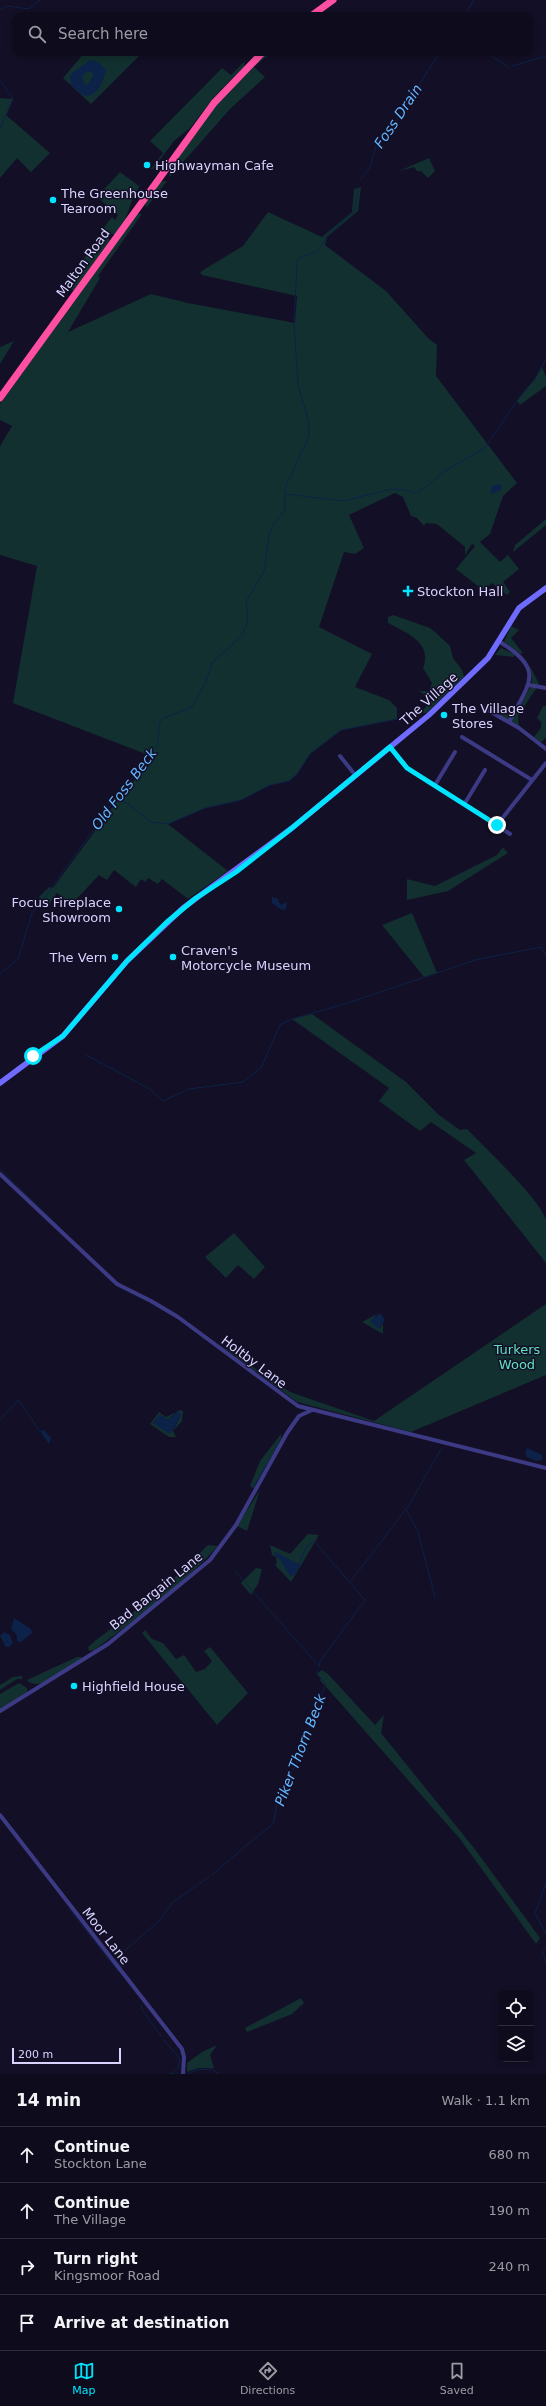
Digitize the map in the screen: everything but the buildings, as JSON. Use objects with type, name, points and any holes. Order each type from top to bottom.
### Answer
[{"type":"highway","points":[[316,12],[333,0]]},
{"type":"highway","name":"Malton Road","points":[[0,398],[214,103],[259,56]]},
{"type":"street","name":"The Village","points":[[0,1083],[63,1036],[127,961],[183,908],[236,872],[311,813],[470,677],[500,642],[519,608],[546,588]]},
{"type":"street","points":[[500,642],[522,657],[528,670],[529,685],[509,722]]},
{"type":"street","points":[[529,685],[546,688]]},
{"type":"street","points":[[484,708],[509,722],[546,749]]},
{"type":"street","points":[[462,738],[532,780]]},
{"type":"street","points":[[390,747],[407,768],[465,803],[510,834]]},
{"type":"street","points":[[435,785],[455,752]]},
{"type":"street","points":[[340,756],[356,776]]},
{"type":"street","points":[[497,825],[546,763]]},
{"type":"street","points":[[465,803],[486,770]]},
{"type":"street","name":"Holtby Lane","points":[[0,1174],[117,1284],[151,1300],[178,1317],[298,1406],[359,1420],[405,1434],[546,1468]]},
{"type":"street","points":[[298,1406],[299,1416],[313,1410]]},
{"type":"street","name":"Bad Bargain Lane","points":[[0,1711],[108,1644],[210,1560],[236,1525],[287,1433],[299,1416]]},
{"type":"street","name":"Moor Lane","points":[[0,1815],[182,2049],[184,2057],[183,2073]]},
{"type":"green space","points":[[82,56],[139,56],[91,104],[63,78]]},
{"type":"green space","points":[[264,56],[267,56],[254,67],[265,77],[230,109],[170,177],[168,170],[215,105]]},
{"type":"green space","points":[[245,61],[244,66],[214,97],[191,127],[174,141],[153,169],[151,169],[163,153],[150,141],[222,68],[231,75]]},
{"type":"green space","points":[[0,98],[13,99],[6,115],[50,153],[31,172],[17,158],[0,178]]},
{"type":"green space","points":[[429,158],[435,171],[428,178],[421,171],[417,171],[414,167],[399,171]]},
{"type":"green space","points":[[120,172],[139,186],[144,179],[133,197],[126,218],[115,235],[102,230],[112,217],[115,220],[118,215],[97,197]]},
{"type":"green space","points":[[167,181],[146,208],[145,202],[160,182]]},
{"type":"green space","points":[[361,187],[358,211],[327,237],[325,245],[386,291],[429,339],[437,345],[436,376],[517,483],[503,496],[490,534],[480,542],[500,562],[508,555],[519,569],[503,582],[510,592],[507,595],[492,583],[483,590],[456,569],[475,546],[472,544],[465,555],[465,547],[437,524],[426,523],[424,526],[417,518],[411,516],[403,497],[395,493],[349,515],[364,548],[355,554],[344,552],[319,627],[372,654],[355,687],[389,700],[397,708],[397,719],[341,730],[310,754],[297,774],[289,781],[270,785],[241,800],[205,808],[168,824],[228,871],[188,899],[162,879],[158,884],[148,878],[145,882],[141,879],[136,887],[114,870],[107,880],[99,875],[71,905],[57,893],[49,904],[42,905],[39,897],[49,887],[53,888],[128,786],[138,777],[151,756],[13,703],[37,566],[0,555],[0,446],[12,426],[0,420],[0,404],[137,214],[142,214],[98,276],[100,278],[68,332],[151,294],[188,303],[295,323],[297,296],[202,275],[200,272],[243,246],[268,212],[322,237],[352,212],[354,189]]},
{"type":"green space","points":[[103,235],[110,240],[74,291],[64,283]]},
{"type":"green space","points":[[14,341],[0,364],[0,347]]},
{"type":"green space","points":[[542,367],[546,377],[546,386],[520,405],[517,401],[535,379]]},
{"type":"green space","points":[[546,519],[546,525],[513,552],[515,545]]},
{"type":"green space","points":[[393,615],[430,628],[450,646],[453,658],[462,670],[464,677],[426,713],[423,713],[424,709],[432,700],[419,691],[429,691],[432,683],[423,668],[425,659],[424,651],[421,645],[410,635],[388,623],[388,617]]},
{"type":"green space","points":[[511,626],[519,630],[511,638],[523,653],[521,654],[504,642]]},
{"type":"green space","points":[[501,648],[514,654],[514,657],[495,655]]},
{"type":"green space","points":[[530,666],[539,684],[518,716],[519,726],[498,715],[516,713],[532,684]]},
{"type":"green space","points":[[543,706],[546,706],[546,737],[541,743],[534,737],[541,728],[541,722],[537,718]]},
{"type":"green space","points":[[503,847],[508,853],[448,891],[407,900],[407,879],[435,886],[497,855]]},
{"type":"green space","points":[[412,913],[437,973],[424,977],[382,925]]},
{"type":"green space","points":[[312,1014],[406,1082],[439,1115],[460,1130],[467,1129],[511,1173],[533,1199],[546,1220],[546,1263],[464,1160],[476,1153],[431,1122],[420,1131],[379,1101],[389,1088],[292,1019]]},
{"type":"green space","points":[[234,1233],[265,1267],[254,1279],[238,1265],[226,1278],[205,1257]]},
{"type":"green space","name":"Turkers Wood","points":[[546,1304],[546,1375],[411,1432],[297,1402],[216,1342],[290,1392],[374,1421]]},
{"type":"green space","points":[[377,1314],[372,1320],[380,1328],[383,1323],[383,1334],[362,1322]]},
{"type":"green space","points":[[180,1410],[183,1411],[182,1421],[173,1431],[181,1415],[176,1412]]},
{"type":"green space","points":[[159,1412],[166,1417],[176,1412],[168,1420],[160,1415],[153,1423],[173,1431],[176,1437],[169,1437],[150,1424]]},
{"type":"green space","points":[[281,1434],[281,1439],[254,1488],[250,1486],[260,1461]]},
{"type":"green space","points":[[260,1490],[247,1531],[237,1526]]},
{"type":"green space","points":[[308,1534],[319,1535],[291,1582],[275,1565],[277,1563],[276,1557],[272,1555],[270,1545],[290,1554]]},
{"type":"green space","points":[[208,1545],[218,1546],[189,1575],[158,1601],[94,1650],[89,1651],[88,1647],[160,1592]]},
{"type":"green space","points":[[256,1568],[262,1569],[258,1584],[251,1595],[241,1583]]},
{"type":"green space","points":[[145,1630],[152,1639],[163,1643],[176,1659],[184,1655],[196,1672],[205,1669],[212,1661],[204,1651],[210,1647],[248,1693],[217,1725],[142,1633]]},
{"type":"green space","points":[[77,1657],[81,1657],[81,1660],[62,1674],[46,1682],[38,1684],[27,1680]]},
{"type":"green space","points":[[322,1670],[328,1674],[375,1725],[384,1715],[381,1733],[474,1848],[540,1938],[536,1944],[460,1839],[320,1680],[321,1678],[317,1674]]},
{"type":"green space","points":[[22,1676],[22,1679],[17,1679],[0,1690],[0,1685],[13,1677]]},
{"type":"green space","points":[[19,1683],[27,1688],[27,1692],[0,1710],[0,1694]]},
{"type":"green space","points":[[301,1998],[304,2003],[292,2014],[247,2032],[245,2028]]},
{"type":"green space","points":[[217,2045],[210,2055],[214,2068],[198,2068],[187,2072],[187,2063],[202,2052]]},
{"type":"water","points":[[90,60],[98,62],[106,70],[99,88],[93,94],[84,96],[71,85],[70,75]],"holes":[[[89,71],[94,74],[89,83],[86,85],[83,82],[83,75]]]},
{"type":"water","points":[[497,484],[502,486],[501,490],[491,494],[491,487]]},
{"type":"water","points":[[272,897],[278,899],[280,905],[287,902],[286,909],[282,910],[272,903]]},
{"type":"water","points":[[380,1313],[385,1320],[378,1329],[370,1321]]},
{"type":"water","points":[[178,1411],[181,1415],[171,1433],[168,1433],[153,1423],[160,1415],[168,1420]]},
{"type":"water","points":[[44,1430],[51,1438],[49,1444],[40,1431]]},
{"type":"water","points":[[527,1448],[542,1455],[542,1460],[536,1461],[527,1457],[525,1453]]},
{"type":"water","points":[[275,1552],[301,1565],[294,1575],[291,1576],[288,1573],[280,1559],[274,1555]]},
{"type":"water","points":[[14,1618],[31,1629],[32,1633],[21,1642],[17,1641],[17,1635],[11,1629]]},
{"type":"water","points":[[4,1632],[10,1635],[13,1643],[9,1647],[6,1647],[0,1636]]},
{"type":"waterway","points":[[0,10],[7,6],[29,9],[40,0]]},
{"type":"waterway","name":"Foss Drain","points":[[466,12],[474,0]]},
{"type":"waterway","name":"Foss Drain","points":[[360,180],[370,167],[377,143],[390,131],[437,56]]},
{"type":"waterway","points":[[491,56],[508,67]]},
{"type":"waterway","points":[[512,66],[546,56]]},
{"type":"waterway","points":[[0,81],[13,99],[0,129]]},
{"type":"waterway","name":"Old Foss Beck","points":[[40,904],[127,783],[139,773],[145,759],[157,746],[160,722],[164,718],[192,707],[206,682],[212,663],[240,637],[246,627],[248,616],[246,602],[264,571],[269,536],[272,526],[285,510],[285,488],[309,436],[309,422],[298,385],[294,323],[297,264],[299,258],[315,252],[322,245],[326,236],[355,211],[358,189]]},
{"type":"waterway","points":[[425,488],[443,472],[485,448],[521,395],[535,379],[546,359]]},
{"type":"waterway","points":[[286,494],[343,501],[391,489],[406,490],[414,493]]},
{"type":"waterway","points":[[418,492],[423,489]]},
{"type":"waterway","points":[[117,799],[127,803],[151,822],[168,824],[205,808],[241,800],[270,785],[289,781],[297,774],[310,754],[341,730],[397,719]]},
{"type":"waterway","name":"Old Foss Beck","points":[[0,974],[18,959],[32,913],[39,905]]},
{"type":"waterway","points":[[86,1055],[150,1089],[163,1101],[189,1089],[243,1082],[261,1068],[280,1025],[292,1019],[348,1003],[475,960],[541,947],[546,955]]},
{"type":"waterway","points":[[0,1169],[59,1227]]},
{"type":"waterway","points":[[0,1420],[18,1400],[40,1431]]},
{"type":"waterway","points":[[254,1486],[282,1439]]},
{"type":"waterway","points":[[351,1581],[409,1505],[441,1449]]},
{"type":"waterway","points":[[406,1509],[418,1532],[435,1597]]},
{"type":"waterway","points":[[299,1564],[306,1547],[314,1541],[365,1600],[320,1661],[319,1668]]},
{"type":"waterway","points":[[235,1571],[318,1665]]},
{"type":"waterway","name":"Piker Thorn Beck","points":[[212,1875],[273,1824],[278,1799],[299,1758],[312,1716],[326,1684],[317,1674],[318,1671]]},
{"type":"waterway","name":"Piker Thorn Beck","points":[[122,1968],[115,1959],[159,1921],[173,1902],[209,1877]]},
{"type":"waterway","points":[[546,1883],[535,1913],[546,1934]]},
{"type":"waterway","points":[[69,1909],[118,1971]]},
{"type":"waterway","points":[[546,1948],[542,1951],[546,1962]]},
{"type":"waterway","name":"Piker Thorn Beck","points":[[142,2005],[141,2008],[161,2036]]},
{"type":"waterway","name":"Piker Thorn Beck","points":[[164,2040],[180,2059],[178,2068],[171,2074]]},
{"type":"waterway","points":[[188,2074],[195,2070],[212,2069],[218,2074]]},
{"type":"waterway","name":"Piker Thorn Beck","points":[[169,2074],[179,2074]]},
{"type":"place","name":"Highwayman Cafe","points":[[147,165]]},
{"type":"place","name":"The Greenhouse Tearoom","points":[[53,200]]},
{"type":"place","name":"Stockton Hall","points":[[408,591]]},
{"type":"place","name":"The Village Stores","points":[[444,715]]},
{"type":"place","name":"Focus Fireplace Showroom","points":[[119,909]]},
{"type":"place","name":"The Vern","points":[[115,957]]},
{"type":"place","name":"Craven's Motorcycle Museum","points":[[173,957]]},
{"type":"place","name":"Highfield House","points":[[74,1686]]},
{"type":"route","points":[[33,1056],[63,1036],[100,990],[127,961],[183,908],[236,872],[337,792],[390,747],[407,768],[465,803],[497,825]]}]
